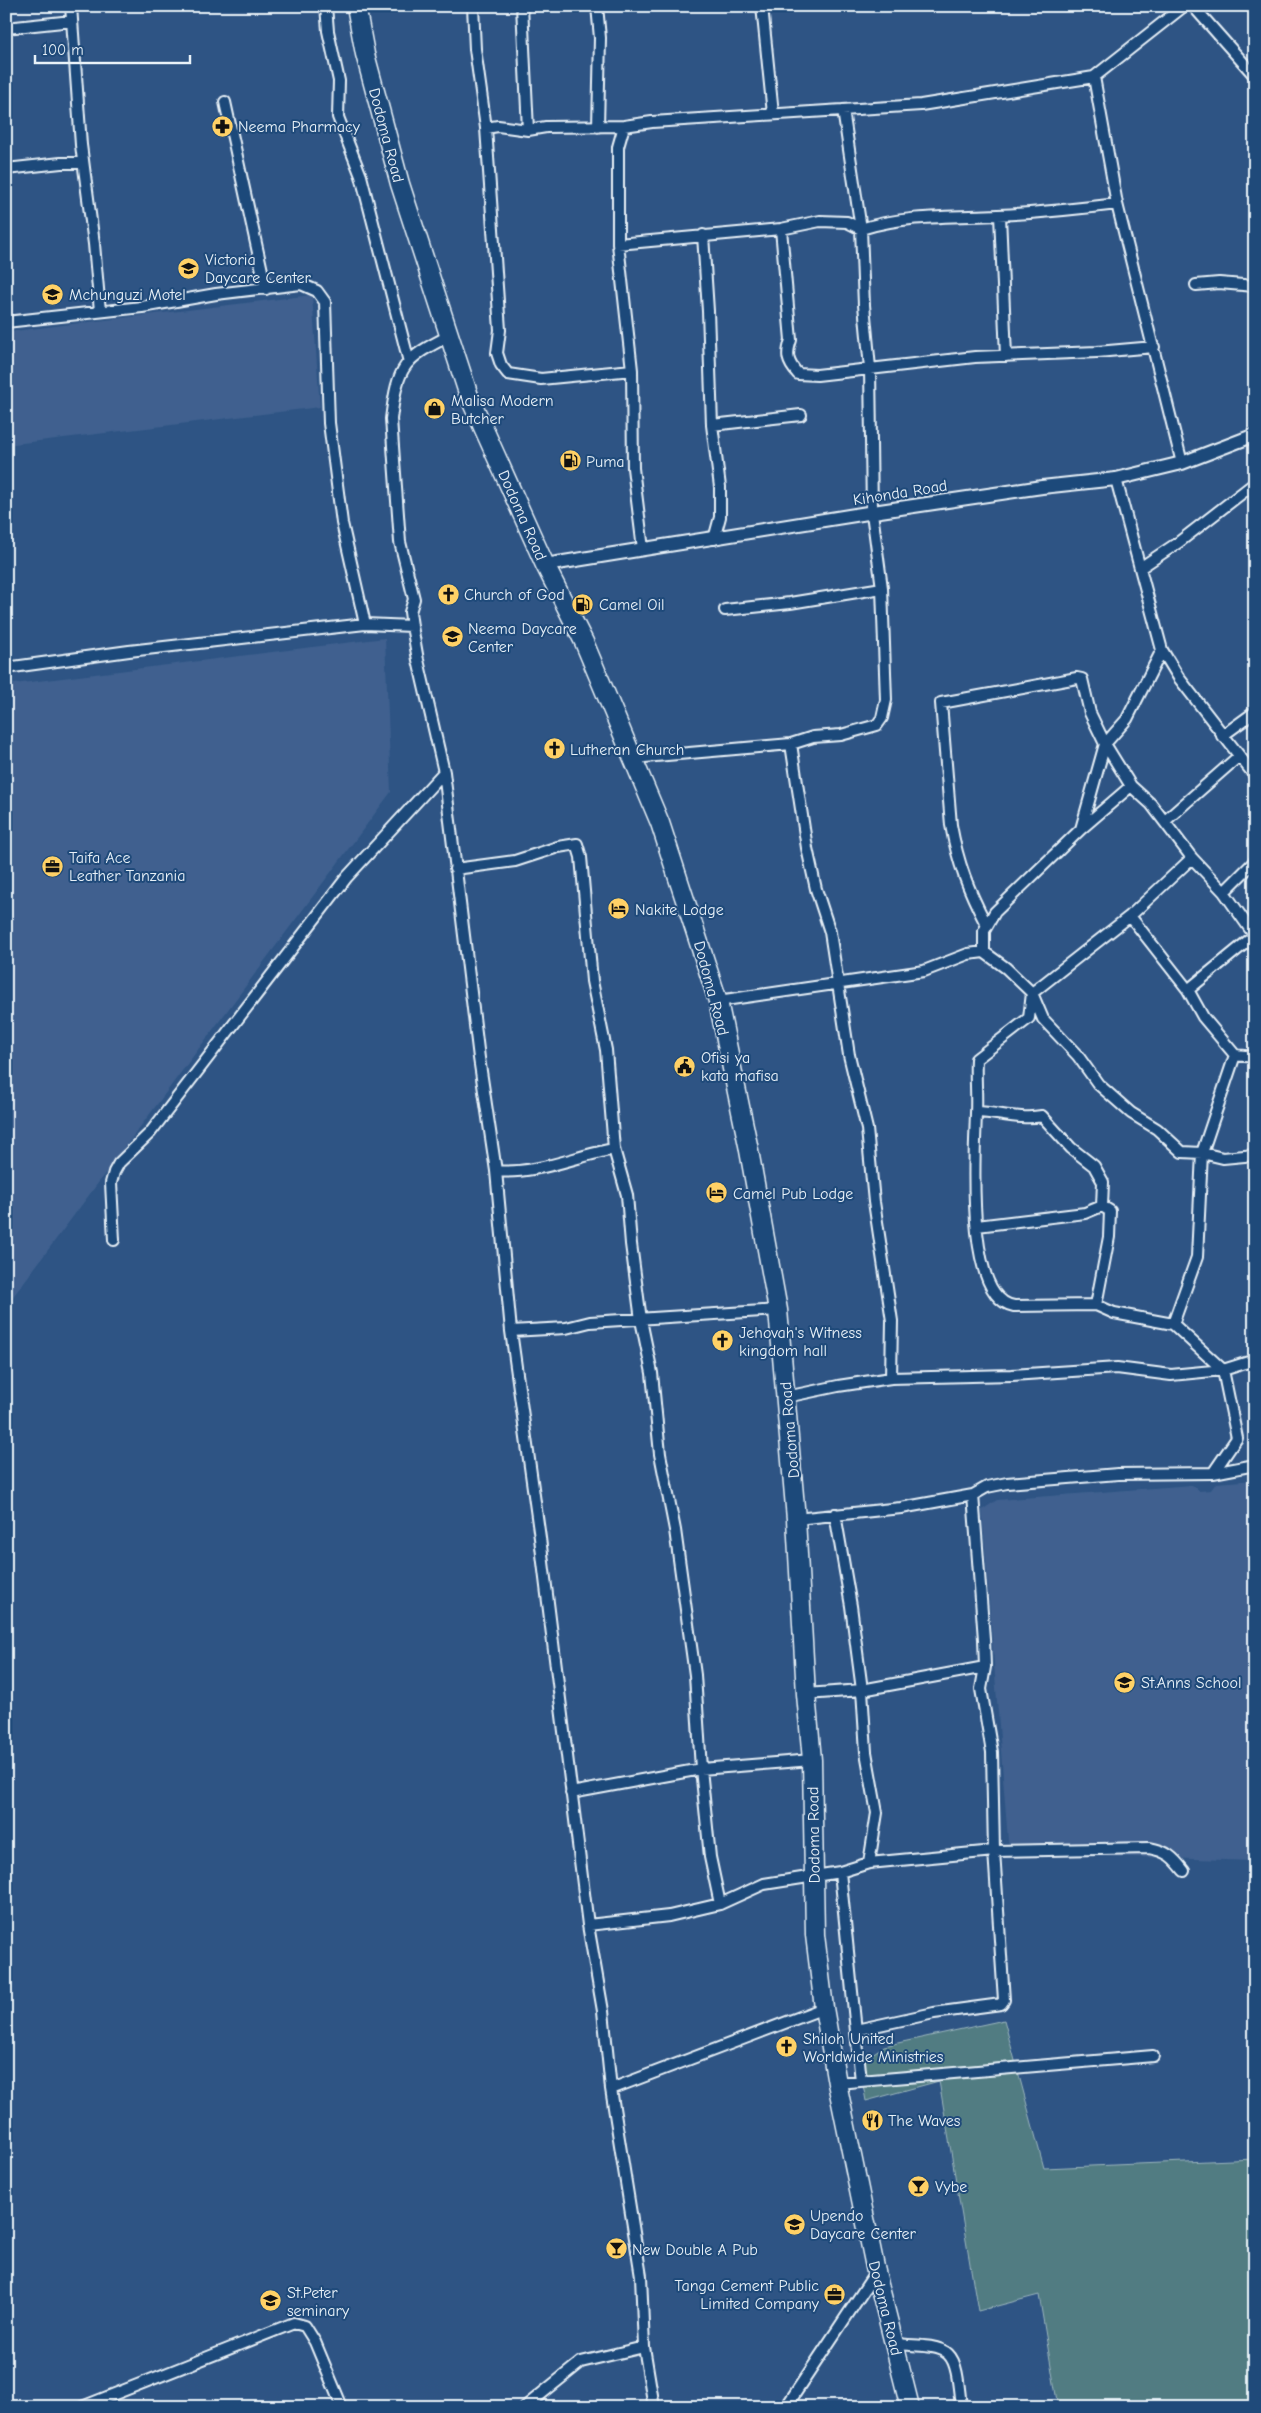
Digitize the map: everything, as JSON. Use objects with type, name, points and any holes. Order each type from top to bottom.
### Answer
[{"type":"highway","name":"Dodoma Road","points":[[356,6],[365,54],[400,184],[469,396],[545,565],[584,642],[660,823],[718,1001],[748,1145],[778,1310],[796,1519],[806,1694],[812,1760],[815,1935],[824,2008],[837,2083],[876,2272],[910,2407]]},
{"type":"street","points":[[71,6],[83,163],[94,244],[100,311]]},
{"type":"street","points":[[326,6],[328,31],[338,81],[338,117],[362,176],[409,362]]},
{"type":"street","points":[[472,6],[486,128],[500,330],[496,346],[501,366],[508,374],[541,379],[632,370]]},
{"type":"street","points":[[522,6],[528,130]]},
{"type":"street","points":[[597,6],[600,38],[598,127]]},
{"type":"street","points":[[762,6],[773,114]]},
{"type":"street","points":[[486,128],[498,126],[528,130],[546,127],[624,126],[921,105],[1094,77],[1184,6]]},
{"type":"street","points":[[1193,6],[1255,76]]},
{"type":"street","points":[[6,28],[72,21]]},
{"type":"street","points":[[1094,77],[1117,204],[1182,463]]},
{"type":"street","points":[[225,102],[266,289]]},
{"type":"street","points":[[633,758],[791,744],[813,737],[863,731],[877,726],[882,718],[886,700],[886,667],[882,588],[872,513],[870,368],[864,305],[861,229],[843,110]]},
{"type":"street","points":[[624,126],[618,147],[618,244],[632,370],[633,468],[643,549]]},
{"type":"street","points":[[6,169],[61,163],[83,163]]},
{"type":"street","points":[[618,244],[782,229],[831,221],[847,222],[861,229],[882,222],[919,218],[1055,212],[1117,204]]},
{"type":"street","points":[[1000,215],[1006,356]]},
{"type":"street","points":[[782,229],[791,340],[786,354],[790,365],[798,374],[808,376],[975,357],[1154,347]]},
{"type":"street","points":[[703,235],[712,425],[720,487],[720,518],[714,539]]},
{"type":"street","points":[[1196,285],[1219,283],[1255,286]]},
{"type":"street","points":[[6,322],[301,284],[317,291],[325,302],[329,423],[342,524],[365,624]]},
{"type":"street","points":[[450,335],[419,351],[401,370],[391,419],[400,542],[414,599],[410,612],[412,626],[444,772],[455,869],[466,939],[479,1058],[496,1171],[511,1331],[588,1925],[603,2011],[611,2089],[641,2276],[644,2347],[654,2407]]},
{"type":"street","points":[[712,425],[801,415]]},
{"type":"street","name":"Kihonda Road","points":[[545,565],[872,513],[1032,489],[1116,479],[1182,463],[1255,435]]},
{"type":"street","points":[[1116,479],[1162,650],[1179,678],[1222,736],[1255,776]]},
{"type":"street","points":[[1140,568],[1179,542],[1255,483]]},
{"type":"street","points":[[726,610],[790,603],[882,588]]},
{"type":"street","points":[[6,668],[129,651],[365,624],[412,626]]},
{"type":"street","points":[[1081,830],[1105,744],[1126,719],[1162,650]]},
{"type":"street","points":[[984,952],[986,924],[962,875],[950,825],[941,703],[1080,678],[1090,713],[1105,744],[1132,786],[1151,804],[1192,858],[1224,892],[1254,936],[1188,990]]},
{"type":"street","points":[[1222,736],[1255,712]]},
{"type":"street","points":[[791,744],[807,848],[816,889],[830,932],[849,1055],[867,1129],[874,1202],[892,1321],[891,1378]]},
{"type":"street","points":[[1165,821],[1239,756]]},
{"type":"street","points":[[114,1240],[111,1183],[119,1164],[150,1133],[347,877],[444,772]]},
{"type":"street","points":[[986,924],[1021,886],[1132,786]]},
{"type":"street","points":[[455,869],[515,861],[558,847],[577,844],[587,907],[592,981],[606,1050],[614,1149],[627,1195],[630,1244],[641,1320],[652,1373],[660,1454],[675,1530],[695,1675],[701,1769],[710,1857],[720,1904]]},
{"type":"street","points":[[1192,858],[1130,916],[1032,993],[1029,1018],[976,1059],[973,1171],[977,1226],[987,1280],[1003,1302],[1008,1305],[1023,1306],[1096,1305],[1114,1313],[1174,1324],[1223,1370],[1237,1438],[1213,1473]]},
{"type":"street","points":[[1224,892],[1255,862]]},
{"type":"street","points":[[1130,916],[1188,990],[1203,1017],[1234,1055],[1255,1057]]},
{"type":"street","points":[[718,1001],[924,971],[968,954],[984,952],[1006,968],[1032,993],[1043,1019],[1078,1056],[1098,1084],[1131,1113],[1157,1129],[1182,1152],[1202,1153],[1223,1158],[1255,1155]]},
{"type":"street","points":[[1174,1324],[1197,1257],[1202,1153],[1234,1055]]},
{"type":"street","points":[[976,1112],[1001,1113],[1027,1119],[1042,1116],[1071,1148],[1094,1166],[1103,1182],[1102,1206]]},
{"type":"street","points":[[496,1171],[530,1170],[583,1155],[614,1149]]},
{"type":"street","points":[[977,1226],[1085,1213],[1102,1206],[1110,1210],[1109,1237],[1096,1305]]},
{"type":"street","points":[[511,1331],[566,1328],[590,1322],[778,1310]]},
{"type":"street","points":[[786,1397],[838,1386],[891,1378],[1012,1376],[1116,1368],[1172,1375],[1223,1370],[1255,1360]]},
{"type":"street","points":[[796,1519],[901,1508],[973,1495],[986,1487],[1006,1483],[1118,1474],[1213,1473],[1255,1465]]},
{"type":"street","points":[[856,2030],[934,2013],[1001,2004],[1004,2000],[994,1851],[992,1752],[981,1690],[985,1668],[973,1495]]},
{"type":"street","points":[[836,1514],[862,1690],[866,1752],[877,1812],[869,1863]]},
{"type":"street","points":[[806,1694],[862,1690],[985,1668]]},
{"type":"street","points":[[571,1793],[701,1769],[812,1760]]},
{"type":"street","points":[[588,1925],[669,1916],[720,1904],[764,1884],[840,1872],[869,1863],[994,1851],[1149,1848],[1162,1850],[1172,1855],[1184,1871]]},
{"type":"street","points":[[840,1872],[861,2081]]},
{"type":"street","points":[[611,2089],[824,2008]]},
{"type":"street","points":[[837,2083],[1153,2056]]},
{"type":"street","points":[[786,2407],[876,2272]]},
{"type":"street","points":[[82,2407],[294,2324],[305,2326],[315,2342],[332,2387],[342,2407]]},
{"type":"street","points":[[894,2344],[940,2347],[947,2352],[953,2359],[961,2407]]},
{"type":"street","points":[[525,2407],[581,2362],[644,2347]]},
{"type":"shaded area","points":[[312,295],[320,407],[6,445],[6,332]]},
{"type":"shaded area","points":[[385,638],[391,792],[6,1306],[6,685]]},
{"type":"shaded area","name":"St.Anns School","points":[[1255,1480],[1255,1861],[1009,1853],[982,1510],[997,1500],[1192,1485],[1199,1491],[1211,1490],[1216,1483]]},
{"type":"green space","points":[[1004,2020],[1044,2168],[1255,2159],[1255,2407],[1058,2407],[1039,2295],[978,2311],[939,2081],[866,2101],[859,2063],[884,2046]]},
{"type":"place","name":"Neema Pharmacy","points":[[222,126]]},
{"type":"place","name":"Victoria Daycare Center","points":[[189,268]]},
{"type":"place","name":"Mchunguzi Motel","points":[[53,294]]},
{"type":"place","name":"Malisa Modern Butcher","points":[[435,409]]},
{"type":"place","name":"Puma","points":[[570,461]]},
{"type":"place","name":"Church of God","points":[[448,594]]},
{"type":"place","name":"Camel Oil","points":[[583,604]]},
{"type":"place","name":"Neema Daycare Center","points":[[452,637]]},
{"type":"place","name":"Lutheran Church","points":[[554,749]]},
{"type":"place","name":"Taifa Ace Leather Tanzania","points":[[53,866]]},
{"type":"place","name":"Nakite Lodge","points":[[619,909]]},
{"type":"place","name":"Ofisi ya kata mafisa","points":[[685,1066]]},
{"type":"place","name":"Camel Pub Lodge","points":[[717,1193]]},
{"type":"place","name":"Jehovah's Witness kingdom hall","points":[[723,1341]]},
{"type":"place","name":"St.Anns School","points":[[1125,1682]]},
{"type":"place","name":"Shiloh United Worldwide Ministries","points":[[787,2047]]},
{"type":"place","name":"The Waves","points":[[872,2120]]},
{"type":"place","name":"Vybe","points":[[919,2186]]},
{"type":"place","name":"Upendo Daycare Center","points":[[794,2224]]},
{"type":"place","name":"New Double A Pub","points":[[616,2249]]},
{"type":"place","name":"Tanga Cement Public Limited Company","points":[[835,2294]]},
{"type":"place","name":"St.Peter seminary","points":[[271,2301]]}]
